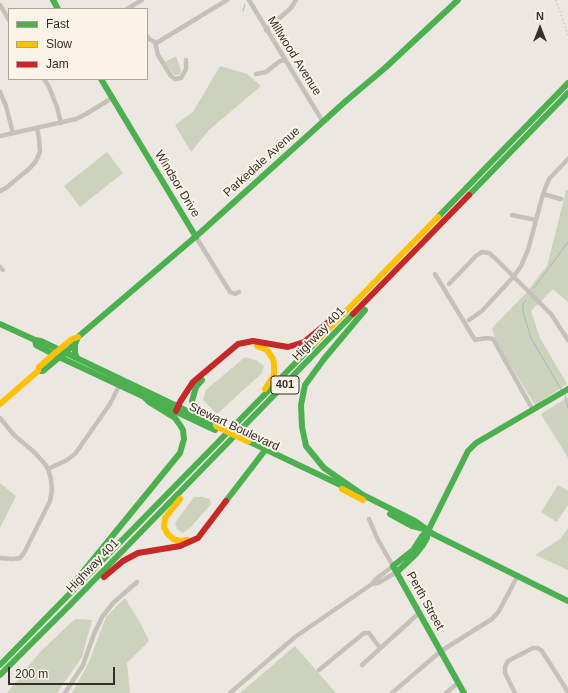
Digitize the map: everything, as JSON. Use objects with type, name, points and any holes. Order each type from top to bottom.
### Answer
[{"type":"main road","name":"Parkedale Avenue","points":[[0,404],[38,371],[40,367],[77,341],[196,237],[357,91],[385,68],[458,0]]},
{"type":"main road","name":"Windsor Drive","points":[[102,80],[196,237]]},
{"type":"main road","name":"Highway 401","points":[[0,665],[40,626],[568,83]]},
{"type":"main road","name":"Highway 401","points":[[0,675],[400,267],[568,93]]},
{"type":"main road","points":[[363,495],[324,468],[306,446],[302,427],[301,405],[305,385],[324,359],[396,274],[400,267]]},
{"type":"main road","points":[[177,409],[193,382],[238,344],[253,341],[288,347],[304,342],[372,284]]},
{"type":"main road","name":"Stewart Boulevard","points":[[0,324],[34,340],[40,341],[59,353],[247,442],[344,490],[412,526],[428,531],[568,601]]},
{"type":"main road","points":[[77,341],[75,353],[77,358]]},
{"type":"main road","points":[[214,426],[194,405],[192,396],[198,384],[244,346],[259,346],[267,350],[273,359],[274,375],[267,387],[232,424],[224,437]]},
{"type":"main road","name":"Stewart Boulevard","points":[[59,353],[77,358],[121,382],[144,397],[177,409]]},
{"type":"main road","points":[[395,569],[420,550],[468,451],[476,443],[567,389]]},
{"type":"main road","points":[[40,626],[48,613],[106,545],[180,453],[184,439],[183,430],[180,425],[175,418],[149,402],[144,397]]},
{"type":"main road","points":[[201,470],[198,478],[165,518],[165,530],[170,537],[176,540],[186,540],[199,530],[263,450]]},
{"type":"main road","points":[[68,607],[76,603],[101,579],[131,556],[150,550],[180,546],[198,538],[263,450]]},
{"type":"main road","name":"Stewart Boulevard","points":[[263,450],[363,495],[415,521],[428,531]]},
{"type":"main road","name":"Perth Street","points":[[395,569],[464,693]]},
{"type":"street","points":[[129,8],[142,0]]},
{"type":"street","points":[[155,42],[227,0]]},
{"type":"street","name":"Millwood Avenue","points":[[249,0],[323,122]]},
{"type":"street","points":[[266,30],[291,8],[296,0]]},
{"type":"street","points":[[0,5],[8,18]]},
{"type":"street","points":[[148,38],[155,42]]},
{"type":"street","points":[[155,42],[158,55],[171,76],[175,79],[181,78],[186,69],[186,60]]},
{"type":"street","points":[[256,74],[266,72],[280,61],[285,60]]},
{"type":"street","points":[[44,80],[55,101],[61,123]]},
{"type":"street","points":[[0,92],[6,106],[13,133]]},
{"type":"street","points":[[0,136],[37,129],[76,119],[112,98]]},
{"type":"street","points":[[0,191],[6,188],[30,168],[36,161],[40,152],[37,129]]},
{"type":"street","points":[[469,320],[482,310],[514,276],[521,266],[528,250],[543,194],[549,179],[568,159]]},
{"type":"street","points":[[543,194],[561,199]]},
{"type":"street","points":[[512,215],[536,220]]},
{"type":"street","name":"Windsor Drive","points":[[196,237],[230,292],[234,294],[239,292]]},
{"type":"street","points":[[449,284],[476,256],[482,252],[489,253],[551,314],[567,338]]},
{"type":"street","points":[[434,274],[475,340],[487,338],[493,339],[533,410]]},
{"type":"street","points":[[48,468],[67,460],[75,454],[110,404],[121,382]]},
{"type":"street","points":[[0,418],[14,435],[42,460],[48,468],[52,490],[50,500],[24,553],[20,558],[0,558]]},
{"type":"street","name":"Perth Street","points":[[369,519],[377,538],[395,569]]},
{"type":"street","points":[[230,693],[295,637],[395,569]]},
{"type":"street","points":[[392,693],[441,651],[492,619],[499,611],[518,576]]},
{"type":"street","points":[[65,693],[83,665],[102,617],[113,603],[137,582]]},
{"type":"street","points":[[362,665],[419,614]]},
{"type":"street","points":[[319,670],[364,633],[369,633],[380,648]]},
{"type":"street","points":[[515,693],[505,673],[505,667],[508,662],[533,648],[542,650],[568,692]]},
{"type":"street","points":[[446,693],[458,683]]},
{"type":"green space","points":[[176,56],[181,70],[179,75],[174,75],[165,62]]},
{"type":"green space","points":[[220,66],[247,74],[261,86],[209,130],[191,152],[175,125],[193,112]]},
{"type":"green space","points":[[107,152],[123,173],[80,207],[64,186]]},
{"type":"green space","points":[[568,190],[568,302],[553,289],[531,311],[540,338],[567,384],[535,405],[496,342],[492,328],[526,293],[547,266],[566,191]]},
{"type":"green space","points":[[245,357],[256,360],[264,366],[261,374],[217,414],[203,400],[206,390]]},
{"type":"green space","points":[[568,397],[568,458],[541,414]]},
{"type":"green space","points":[[0,483],[16,496],[0,528]]},
{"type":"green space","points":[[558,485],[568,491],[568,505],[557,522],[541,512]]},
{"type":"green space","points":[[194,497],[210,499],[211,504],[191,527],[183,533],[177,529],[175,523]]},
{"type":"green space","points":[[568,528],[568,570],[535,555],[560,539]]},
{"type":"green space","points":[[125,598],[149,641],[127,663],[130,693],[72,693],[89,662],[106,617]]},
{"type":"green space","points":[[75,619],[92,620],[82,657],[57,693],[7,693],[40,652]]},
{"type":"green space","points":[[295,646],[336,693],[240,693]]},
{"type":"waterway","points":[[243,11],[245,4]]},
{"type":"waterway","points":[[534,288],[568,242]]},
{"type":"waterway","points":[[526,300],[523,304],[523,312],[531,338],[562,391]]},
{"type":"waterway","points":[[565,395],[568,408]]},
{"type":"railway","points":[[556,0],[568,35]]},
{"type":"traffic: fast","points":[[53,0],[57,8]]},
{"type":"traffic: fast","points":[[38,371],[43,371],[75,344],[78,337],[201,232],[347,100],[385,68],[458,0]]},
{"type":"traffic: fast","points":[[102,80],[196,237]]},
{"type":"traffic: fast","points":[[438,217],[568,83]]},
{"type":"traffic: fast","points":[[469,195],[568,93]]},
{"type":"traffic: fast","points":[[363,495],[324,468],[306,446],[302,427],[301,405],[305,385],[324,359],[365,310]]},
{"type":"traffic: fast","points":[[0,675],[353,314]]},
{"type":"traffic: fast","points":[[0,324],[35,340],[41,341],[206,420]]},
{"type":"traffic: fast","points":[[35,340],[36,345],[59,357],[215,430]]},
{"type":"traffic: fast","points":[[0,665],[315,343]]},
{"type":"traffic: fast","points":[[75,344],[75,353],[77,358]]},
{"type":"traffic: fast","points":[[202,380],[196,387],[192,401],[197,410],[211,423]]},
{"type":"traffic: fast","points":[[397,572],[416,554],[423,545],[427,538],[428,531],[468,451],[476,443],[568,389]]},
{"type":"traffic: fast","points":[[69,589],[180,453],[184,439],[183,430],[180,425],[175,418],[149,402],[144,397]]},
{"type":"traffic: fast","points":[[248,441],[349,489]]},
{"type":"traffic: fast","points":[[226,501],[266,449]]},
{"type":"traffic: fast","points":[[359,493],[415,521],[433,534],[568,601]]},
{"type":"traffic: fast","points":[[390,514],[412,526],[424,529]]},
{"type":"traffic: fast","points":[[428,531],[422,536],[413,550],[393,566],[464,693]]},
{"type":"traffic: slow","points":[[315,343],[438,217]]},
{"type":"traffic: slow","points":[[0,404],[38,371],[39,367],[54,354],[72,339],[78,337]]},
{"type":"traffic: slow","points":[[257,346],[267,350],[273,359],[274,364],[274,375],[265,389]]},
{"type":"traffic: slow","points":[[217,426],[248,441]]},
{"type":"traffic: slow","points":[[342,489],[363,500]]},
{"type":"traffic: slow","points":[[180,499],[165,518],[164,527],[173,539],[180,541],[188,540]]},
{"type":"traffic: jam","points":[[353,314],[469,195]]},
{"type":"traffic: jam","points":[[176,411],[193,382],[238,344],[253,341],[288,347],[304,342],[332,319]]},
{"type":"traffic: jam","points":[[104,577],[123,561],[138,553],[180,546],[198,538],[226,501]]}]
